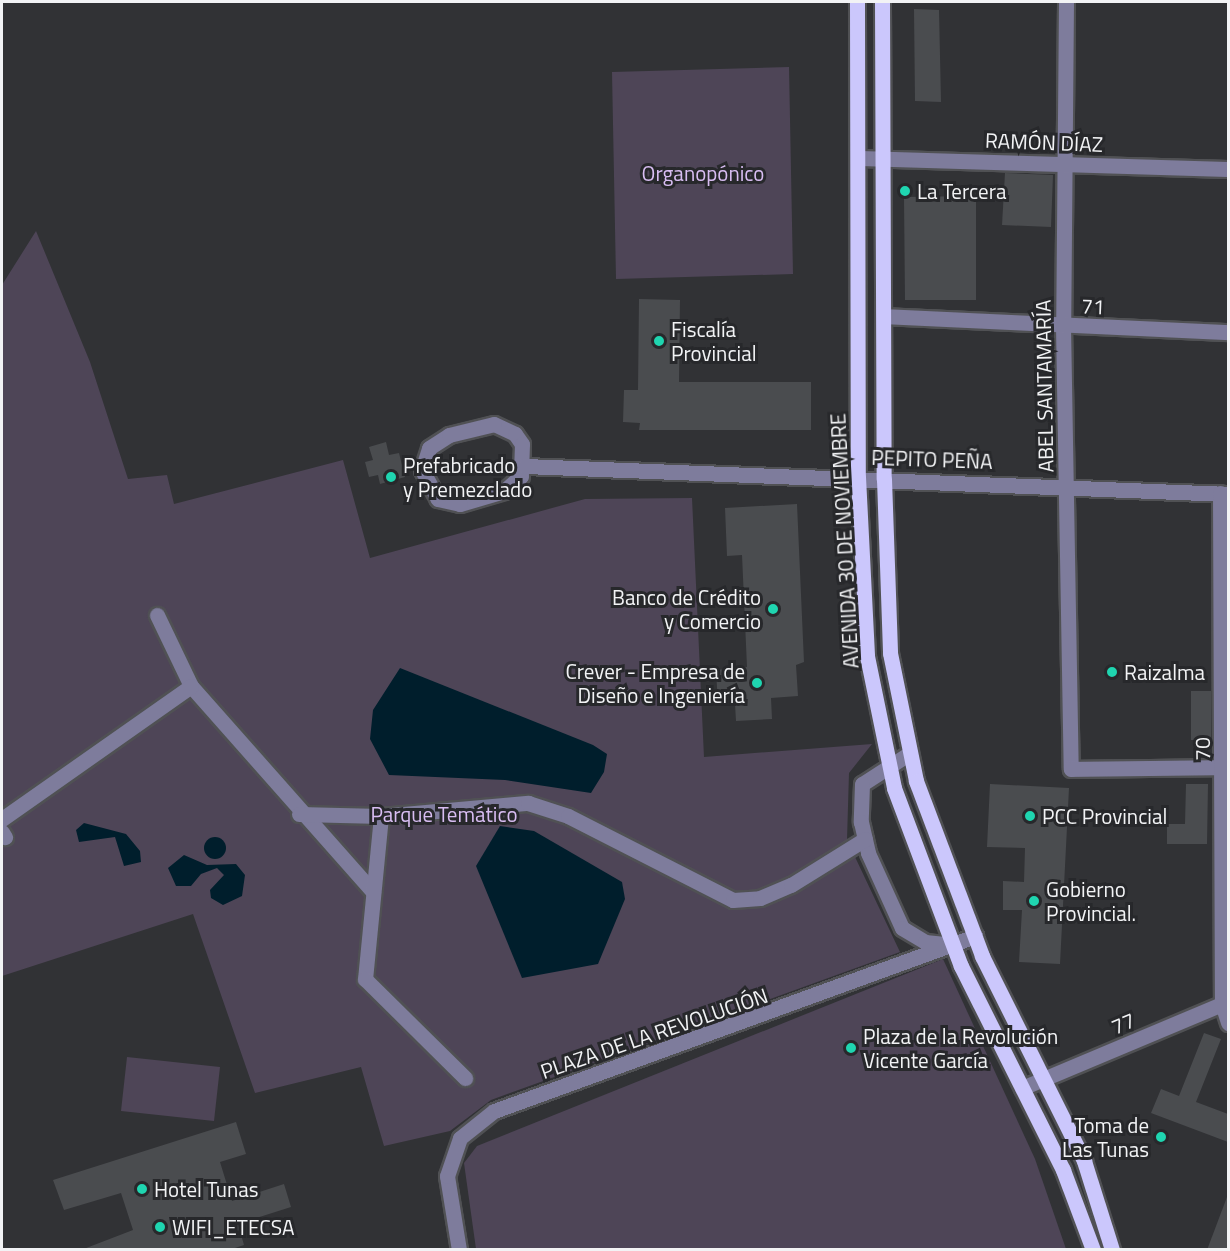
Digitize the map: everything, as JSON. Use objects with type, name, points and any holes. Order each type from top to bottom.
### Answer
[{"type":"main road","name":"AVENIDA 30 DE NOVIEMBRE","points":[[857,2],[858,477],[867,656],[889,762],[954,945],[1063,1170],[1093,1250]]},
{"type":"main road","name":"AVENIDA 30 DE NOVIEMBRE","points":[[882,2],[884,478],[890,653],[910,753],[975,936],[1042,1079],[1084,1161],[1112,1250]]},
{"type":"street","name":"ABEL SANTAMARÍA","points":[[1066,2],[1063,326],[1071,769],[1226,767]]},
{"type":"street","name":"RAMÓN DÍAZ","points":[[859,158],[1228,170]]},
{"type":"street","name":"71","points":[[884,316],[1228,332]]},
{"type":"street","points":[[494,424],[515,434],[525,466],[504,491],[460,504],[438,499],[422,470],[423,458],[438,440],[494,424]]},
{"type":"street","name":"PEPITO PEÑA","points":[[525,466],[1067,485],[1224,494]]},
{"type":"street","name":"70","points":[[1222,1005],[1226,767],[1224,494]]},
{"type":"street","points":[[157,615],[191,686],[299,814],[373,892]]},
{"type":"street","points":[[2,819],[191,686]]},
{"type":"street","points":[[910,753],[889,762],[862,784],[865,839],[902,928],[926,942],[954,945]]},
{"type":"street","points":[[299,814],[381,816],[528,803],[568,816],[733,900],[760,898],[791,885],[865,839]]},
{"type":"street","points":[[381,816],[365,979],[465,1078]]},
{"type":"street","name":"PLAZA DE LA REVOLUCIÓN","points":[[459,1250],[447,1176],[460,1138],[494,1111],[975,936]]},
{"type":"street","points":[[1222,1005],[1228,1023]]},
{"type":"street","name":"77","points":[[1022,1088],[1222,1005]]},
{"type":"green space","name":"Organopónico","points":[[789,67],[793,274],[616,279],[612,72]]},
{"type":"green space","name":"Parque Temático","points":[[36,231],[90,362],[128,479],[167,475],[174,504],[343,460],[370,558],[585,499],[692,498],[704,757],[872,744],[849,773],[847,840],[900,952],[491,1100],[450,1131],[384,1146],[361,1067],[255,1093],[193,914],[2,976],[2,285]]},
{"type":"green space","name":"Plaza de la Revolución Vicente García","points":[[943,959],[1035,1159],[1066,1249],[476,1249],[464,1163],[477,1146]]},
{"type":"green space","points":[[127,1057],[220,1067],[214,1121],[121,1111]]},
{"type":"water","points":[[400,668],[593,745],[607,754],[604,772],[591,793],[505,780],[389,775],[370,739],[373,710]]},
{"type":"water","points":[[84,823],[126,834],[140,851],[141,862],[124,866],[115,837],[79,842],[76,830]]},
{"type":"water","points":[[500,826],[534,831],[622,882],[625,899],[598,964],[522,978],[476,866]]},
{"type":"water","points":[[215,837],[223,840],[226,848],[223,856],[215,859],[207,856],[204,848],[207,840]]},
{"type":"water","points":[[184,855],[207,865],[236,864],[245,875],[242,896],[223,905],[211,898],[210,890],[224,875],[217,868],[201,874],[191,886],[176,886],[168,868]]},
{"type":"building","points":[[914,9],[939,10],[941,102],[915,101]]},
{"type":"building","points":[[1005,173],[1053,175],[1051,227],[1002,225]]},
{"type":"building","points":[[976,196],[976,300],[905,300],[904,197]]},
{"type":"building","name":"Fiscalía Provincial","points":[[639,299],[680,300],[679,382],[811,382],[811,430],[639,430],[640,423],[623,422],[624,390],[638,390]]},
{"type":"building","name":"Prefabricado y Premezclado","points":[[386,442],[389,455],[399,453],[405,477],[380,484],[378,475],[369,477],[365,462],[373,460],[369,447]]},
{"type":"building","name":"Banco de Crédito y Comercio","points":[[797,504],[804,662],[796,665],[798,696],[771,698],[772,719],[736,721],[735,704],[718,705],[716,670],[747,667],[742,555],[727,556],[725,508]]},
{"type":"building","points":[[1191,691],[1211,691],[1211,740],[1191,740]]},
{"type":"building","points":[[990,784],[1069,788],[1060,964],[1019,962],[1022,910],[1003,910],[1003,881],[1024,882],[1025,848],[987,847]]},
{"type":"building","points":[[1186,784],[1208,784],[1207,844],[1167,844],[1167,824],[1185,824]]},
{"type":"building","points":[[1204,1033],[1221,1039],[1196,1102],[1228,1114],[1228,1142],[1151,1113],[1161,1089],[1179,1096]]},
{"type":"building","name":"Hotel Tunas","points":[[236,1122],[246,1154],[220,1162],[232,1201],[284,1184],[291,1207],[238,1224],[244,1245],[229,1250],[81,1250],[133,1230],[121,1193],[64,1210],[53,1180]]},
{"type":"building","points":[[1227,1197],[1228,1250],[1207,1250]]},
{"type":"place","name":"La Tercera","points":[[905,191]]},
{"type":"place","name":"Fiscalía Provincial","points":[[659,341]]},
{"type":"place","name":"Prefabricado y Premezclado","points":[[391,477]]},
{"type":"place","name":"Banco de Crédito y Comercio","points":[[773,609]]},
{"type":"place","name":"Raizalma","points":[[1112,672]]},
{"type":"place","name":"Crever - Empresa de Diseño e Ingeniería","points":[[757,683]]},
{"type":"place","name":"PCC Provincial","points":[[1030,816]]},
{"type":"place","name":"Gobierno Provincial.","points":[[1034,901]]},
{"type":"place","name":"Plaza de la Revolución Vicente García","points":[[851,1048]]},
{"type":"place","name":"Toma de Las Tunas","points":[[1161,1137]]},
{"type":"place","name":"Hotel Tunas","points":[[142,1189]]},
{"type":"place","name":"WIFI_ETECSA","points":[[160,1227]]}]
